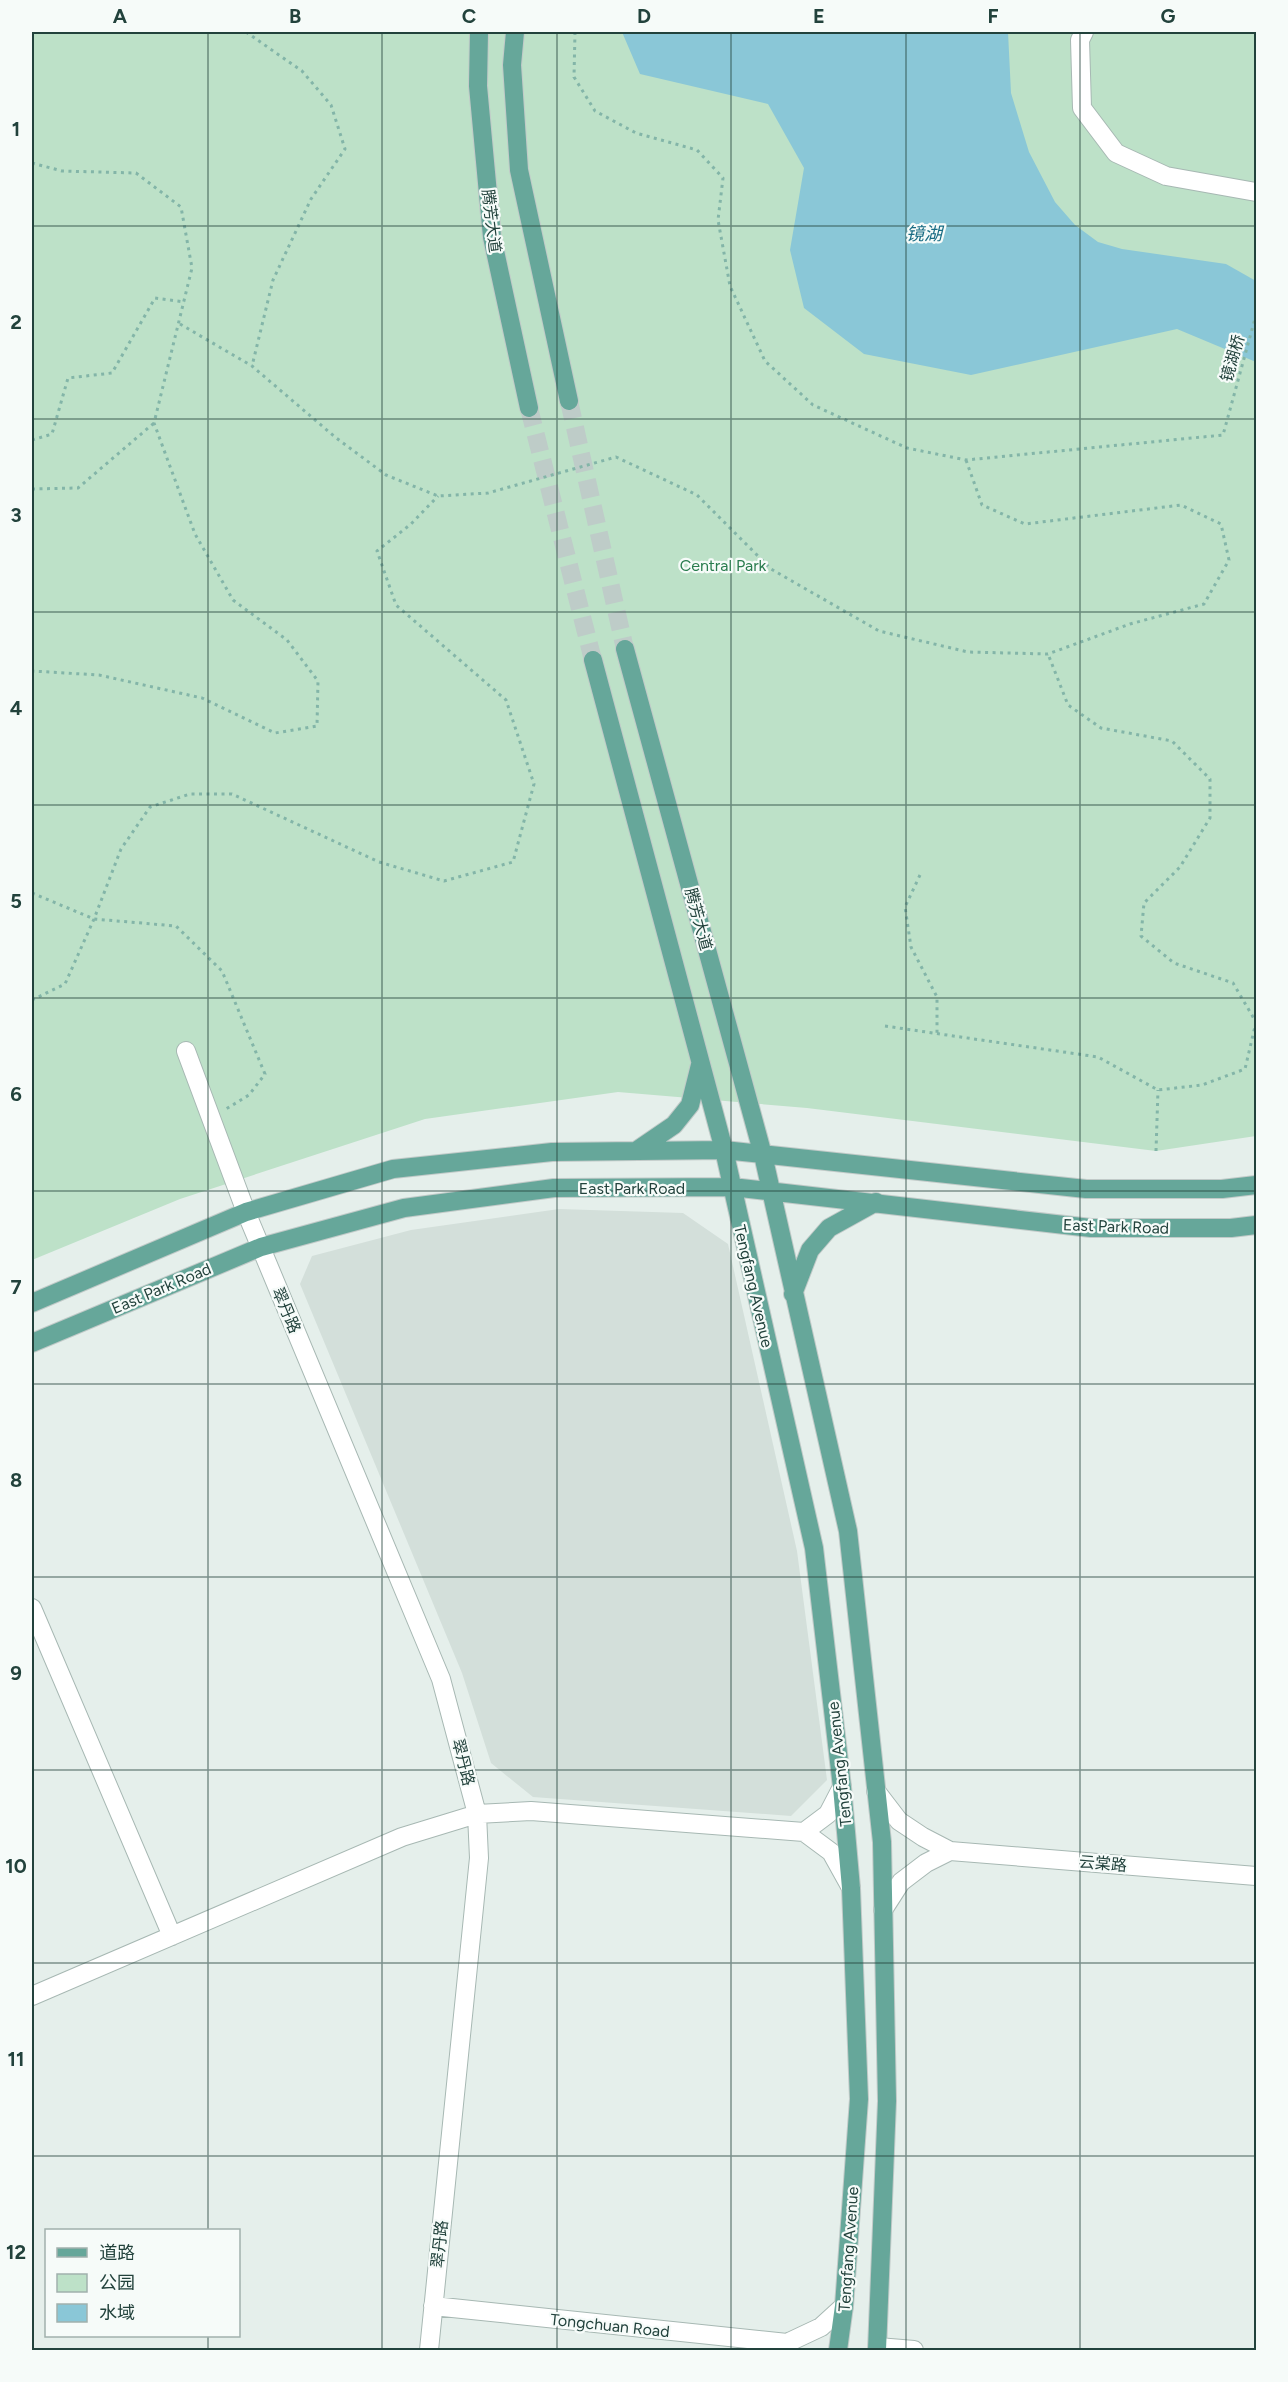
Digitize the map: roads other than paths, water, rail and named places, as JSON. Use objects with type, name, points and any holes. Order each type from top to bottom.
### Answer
[{"type":"main road","name":"腾芳大道","points":[[478,32],[478,86],[492,237],[529,408]]},
{"type":"main road","points":[[515,32],[512,65],[519,170],[569,401]]},
{"type":"main road","name":"腾芳大道","points":[[625,649],[763,1155],[770,1190]]},
{"type":"main road","points":[[593,660],[732,1187]]},
{"type":"main road","points":[[636,1151],[674,1125],[690,1105],[701,1063]]},
{"type":"main road","points":[[32,1303],[246,1212],[393,1169],[552,1152],[724,1150],[1086,1190],[1222,1189],[1257,1185]]},
{"type":"main road","name":"East Park Road","points":[[32,1343],[261,1247],[404,1208],[554,1188],[732,1187],[1091,1228],[1257,1226]]},
{"type":"main road","name":"Tengfang Avenue","points":[[732,1187],[814,1548],[842,1787],[851,1888],[859,2099],[844,2306],[838,2350]]},
{"type":"main road","name":"Tengfang Avenue","points":[[770,1190],[848,1531],[882,1842],[887,2101],[878,2349]]},
{"type":"main road","points":[[793,1294],[810,1250],[829,1228],[876,1202]]},
{"type":"street","points":[[1084,32],[1080,40],[1082,108],[1116,153],[1166,176],[1257,192]]},
{"type":"street","name":"翠丹路","points":[[186,1051],[246,1212],[441,1679],[477,1814],[479,1858],[429,2350]]},
{"type":"street","points":[[32,1608],[171,1936]]},
{"type":"street","points":[[804,1832],[828,1814],[842,1787]]},
{"type":"street","points":[[876,1791],[899,1821],[923,1838],[950,1851]]},
{"type":"street","points":[[32,1996],[402,1837],[477,1814],[531,1811],[804,1832],[831,1852],[851,1888]]},
{"type":"street","points":[[883,1910],[901,1882],[926,1863],[950,1851]]},
{"type":"street","name":"云棠路","points":[[950,1851],[1257,1876]]},
{"type":"street","name":"Tongchuan Road","points":[[433,2306],[791,2347]]},
{"type":"street","points":[[791,2347],[821,2327],[844,2306]]},
{"type":"street","points":[[878,2349],[914,2350]]},
{"type":"water","name":"镜湖","points":[[622,32],[1008,32],[1011,93],[1029,152],[1055,202],[1075,225],[1098,242],[1122,249],[1226,264],[1256,281],[1256,362],[1177,329],[971,375],[864,354],[804,308],[790,250],[804,168],[768,104],[640,74]]},
{"type":"tunnel","points":[[569,401],[625,649]]},
{"type":"tunnel","points":[[529,408],[593,660]]},
{"type":"park label","name":"Central Park","points":[[723,565]]}]
